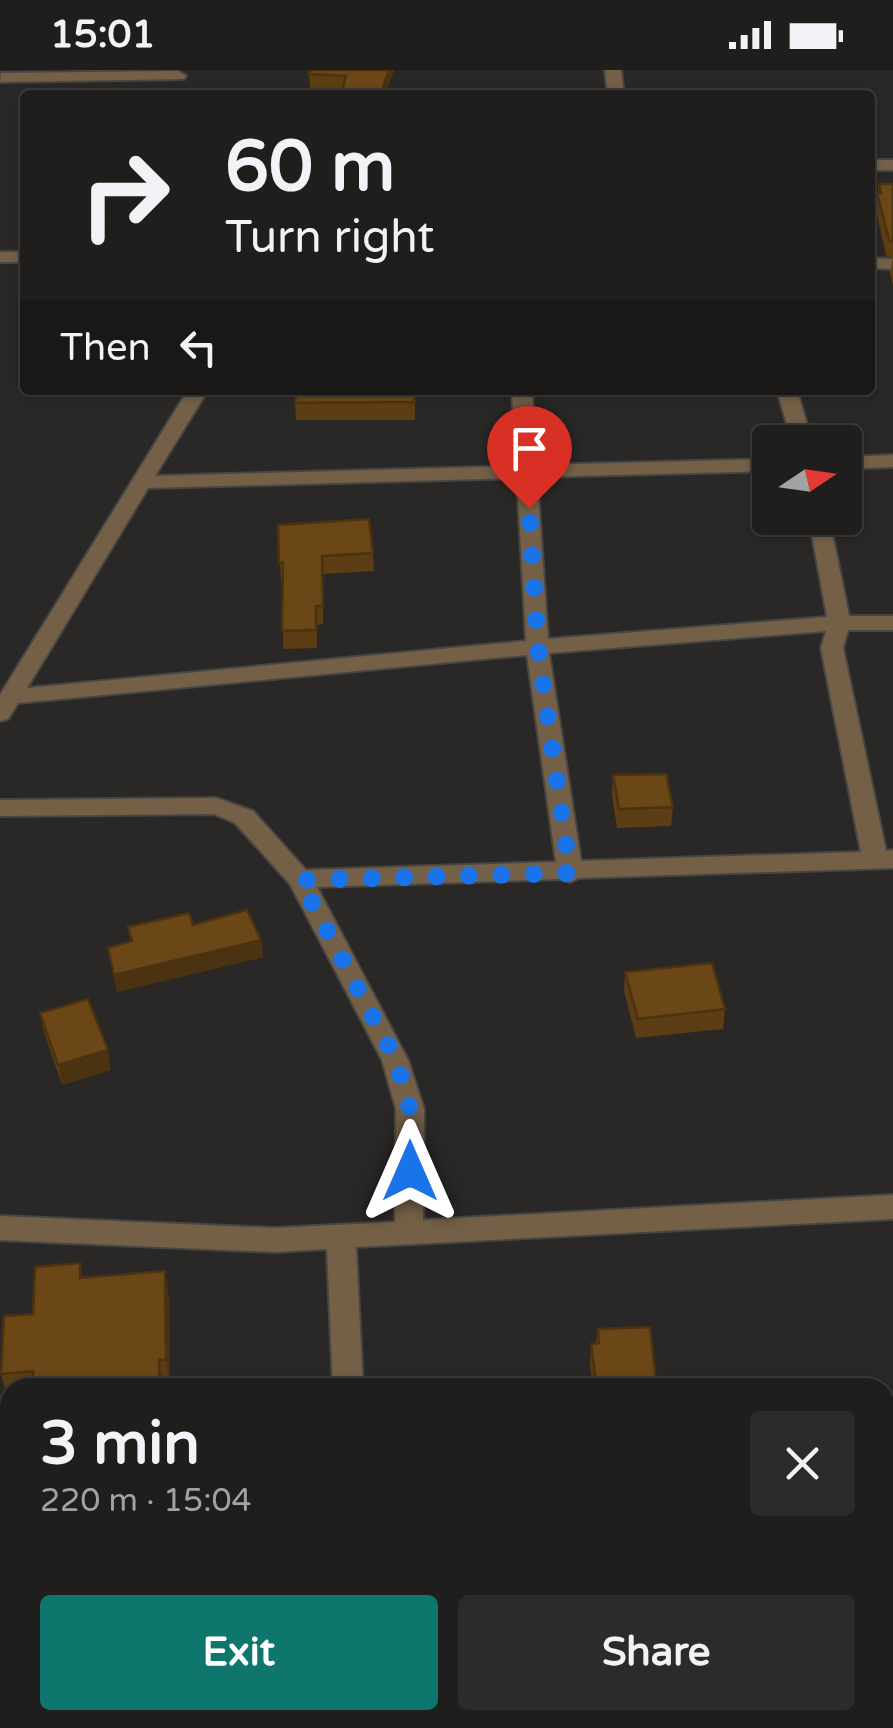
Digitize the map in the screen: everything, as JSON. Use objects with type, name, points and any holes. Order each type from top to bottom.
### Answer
[{"type":"street","points":[[4,70],[0,79],[179,73]]},
{"type":"street","points":[[5,705],[195,395]]},
{"type":"street","points":[[522,395],[538,648],[570,873]]},
{"type":"street","points":[[788,395],[797,425]]},
{"type":"street","points":[[862,462],[893,461]]},
{"type":"street","points":[[141,482],[752,466]]},
{"type":"street","points":[[300,880],[884,859],[832,648],[839,623],[821,535]]},
{"type":"street","points":[[5,705],[538,648],[839,623],[893,623]]},
{"type":"street","points":[[0,808],[216,806],[244,817],[300,880],[396,1060],[410,1109],[409,1233]]},
{"type":"street","points":[[0,1228],[275,1240],[893,1207]]},
{"type":"street","points":[[341,1236],[348,1378]]},
{"type":"building","points":[[310,70],[389,70],[382,90],[342,90],[346,76],[309,74]]},
{"type":"building","points":[[879,184],[893,184],[893,242],[889,240],[877,193],[881,193]]},
{"type":"building","points":[[296,395],[415,395],[415,402],[295,403]]},
{"type":"building","points":[[369,519],[373,553],[322,556],[323,606],[316,606],[316,630],[282,631],[283,562],[279,563],[278,525]]},
{"type":"building","points":[[666,774],[673,807],[619,809],[613,775]]},
{"type":"building","points":[[247,910],[261,940],[114,975],[108,948],[132,941],[128,927],[189,913],[193,925]]},
{"type":"building","points":[[712,963],[725,1009],[638,1019],[625,972]]},
{"type":"building","points":[[88,999],[108,1050],[58,1065],[40,1013]]},
{"type":"building","points":[[80,1263],[80,1278],[165,1271],[166,1360],[159,1360],[159,1378],[33,1378],[33,1371],[1,1374],[4,1316],[33,1314],[35,1267]]},
{"type":"building","points":[[650,1327],[656,1378],[595,1378],[591,1344],[599,1343],[598,1329]]},
{"type":"route","points":[[410,1171],[410,1109],[396,1060],[300,880],[570,873],[538,648],[529,508]]}]
